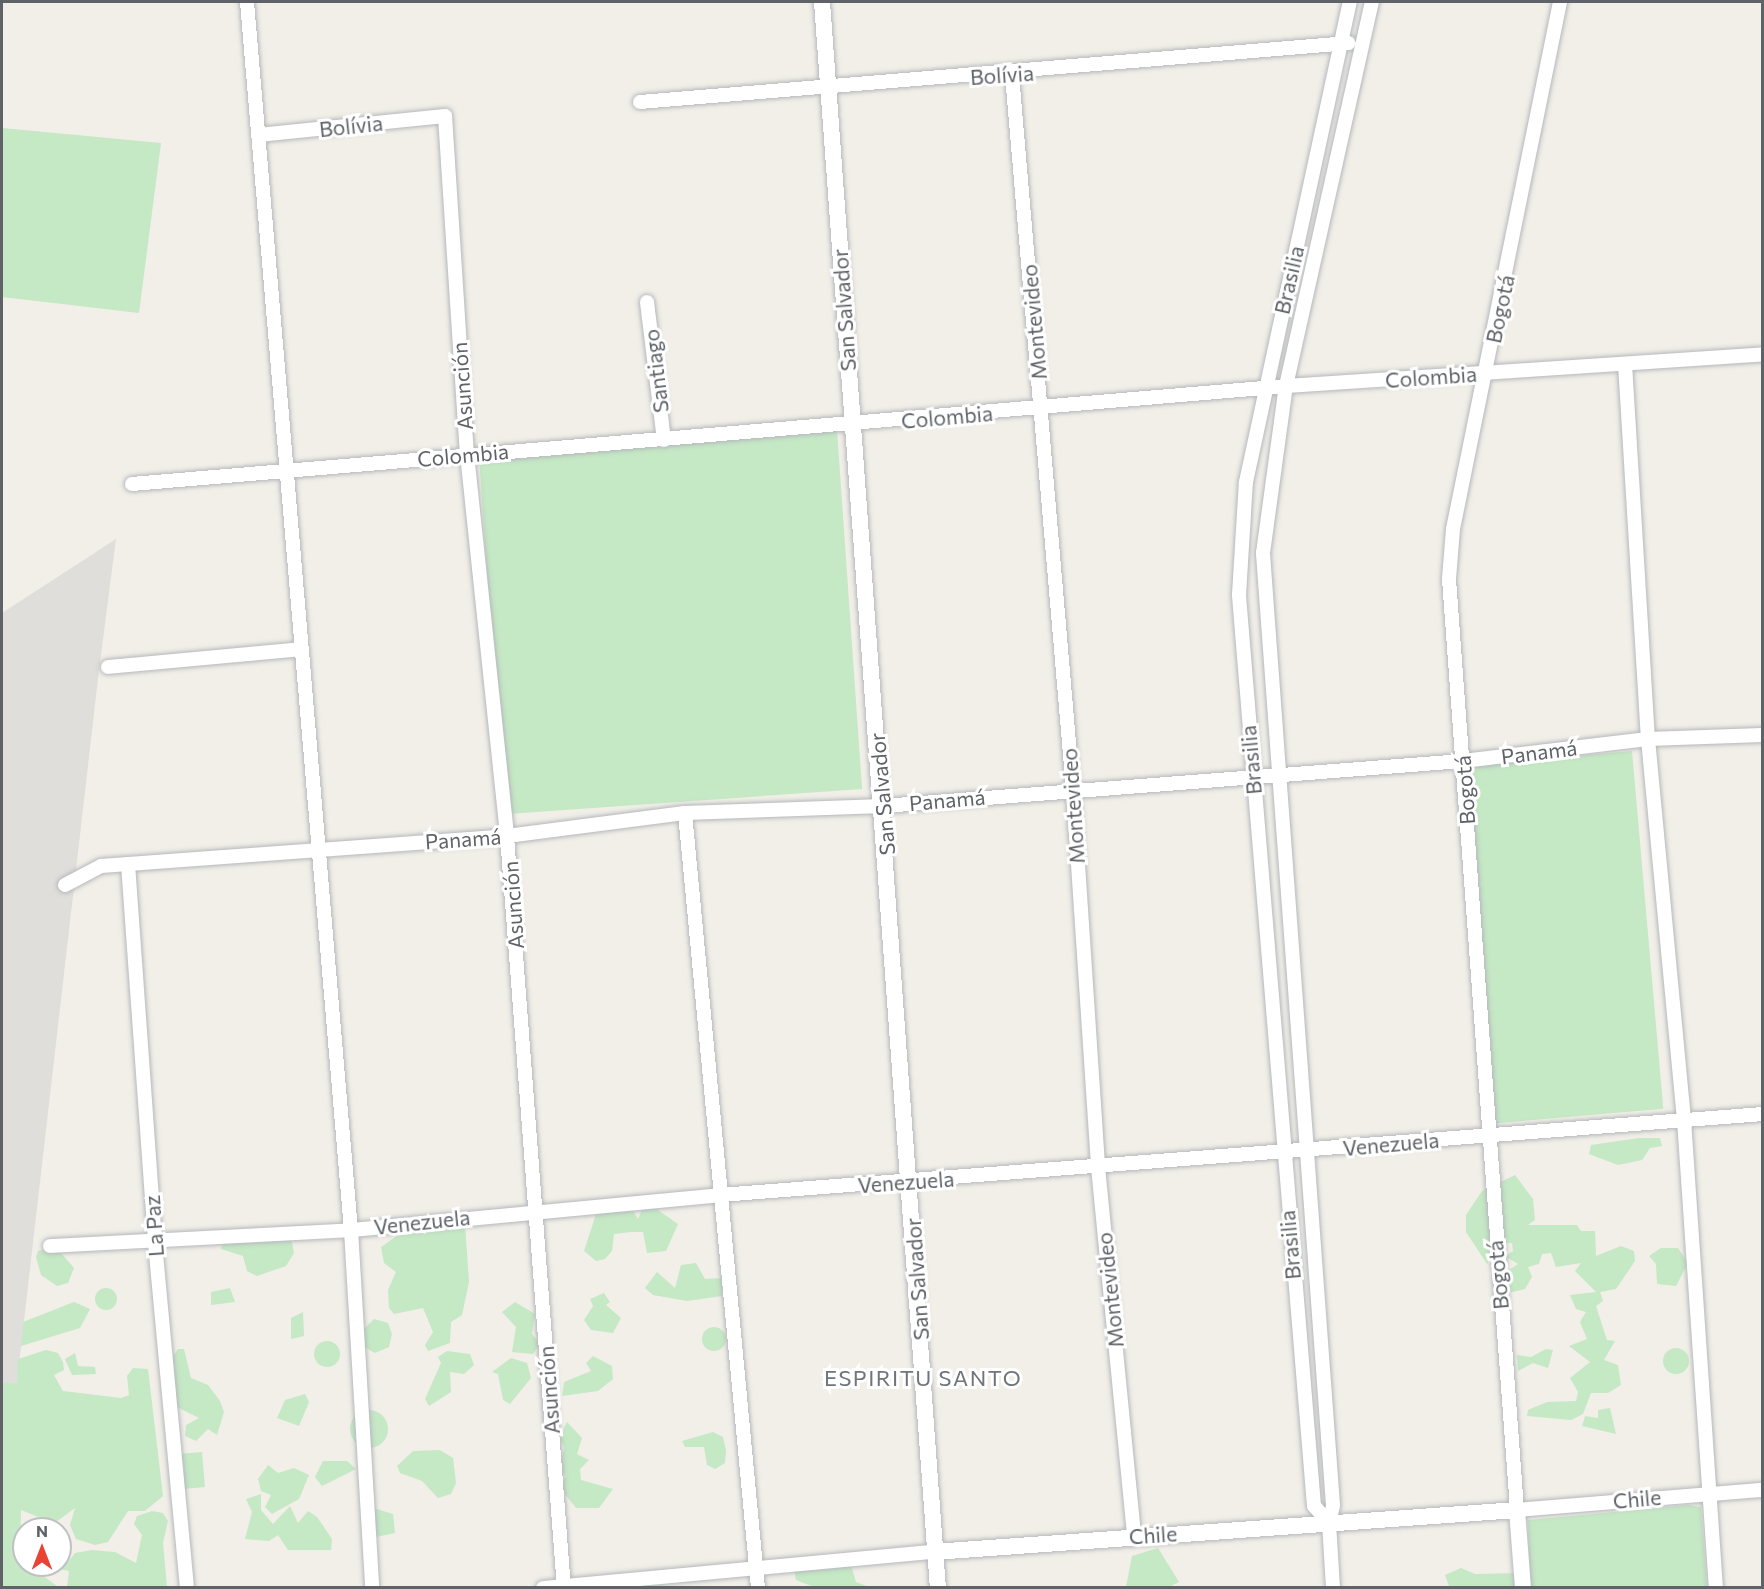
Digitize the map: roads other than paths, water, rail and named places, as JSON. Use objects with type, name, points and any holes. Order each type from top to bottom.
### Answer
[{"type":"street","points":[[247,2],[351,1230],[372,1587]]},
{"type":"street","name":"San Salvador","points":[[822,2],[851,424],[911,1182],[938,1587]]},
{"type":"street","name":"Brasilia","points":[[1329,1523],[1314,1506],[1282,1152],[1251,775],[1239,595],[1241,520],[1265,389],[1350,2]]},
{"type":"street","name":"Brasilia","points":[[1333,1587],[1329,1523],[1333,1505],[1304,1151],[1263,553],[1286,386],[1372,2]]},
{"type":"street","name":"Bogotá","points":[[1523,1587],[1449,579],[1453,529],[1560,2]]},
{"type":"street","name":"Bolívia","points":[[640,102],[829,86],[1012,75],[1342,43],[1364,43]]},
{"type":"street","name":"Montevideo","points":[[1012,75],[1073,789],[1098,1167],[1134,1537]]},
{"type":"street","name":"Bolívia","points":[[258,135],[445,116]]},
{"type":"street","name":"Asunción","points":[[445,116],[467,454],[507,836],[564,1586]]},
{"type":"street","points":[[1298,240],[1318,245]]},
{"type":"street","name":"Santiago","points":[[647,302],[664,440]]},
{"type":"street","name":"Colombia","points":[[132,484],[467,454],[1042,409],[1286,386],[1762,354]]},
{"type":"street","points":[[1625,364],[1648,740],[1684,1120],[1716,1587]]},
{"type":"street","points":[[108,667],[301,650]]},
{"type":"street","name":"Panamá","points":[[65,885],[94,868],[128,864],[507,836],[685,813],[883,806],[1251,775],[1463,761],[1648,740],[1762,735]]},
{"type":"street","points":[[685,813],[758,1587]]},
{"type":"street","name":"La Paz","points":[[128,864],[155,1243],[187,1587]]},
{"type":"street","points":[[1268,971],[1292,970]]},
{"type":"street","name":"Venezuela","points":[[50,1246],[155,1243],[351,1230],[535,1210],[1762,1114]]},
{"type":"street","points":[[1299,1342],[1319,1340]]},
{"type":"street","points":[[1308,1443],[1328,1442]]},
{"type":"street","name":"Chile","points":[[543,1587],[756,1570],[934,1552],[1762,1490]]},
{"type":"district","name":"ESPIRITU SANTO","points":[[923,1378]]}]
